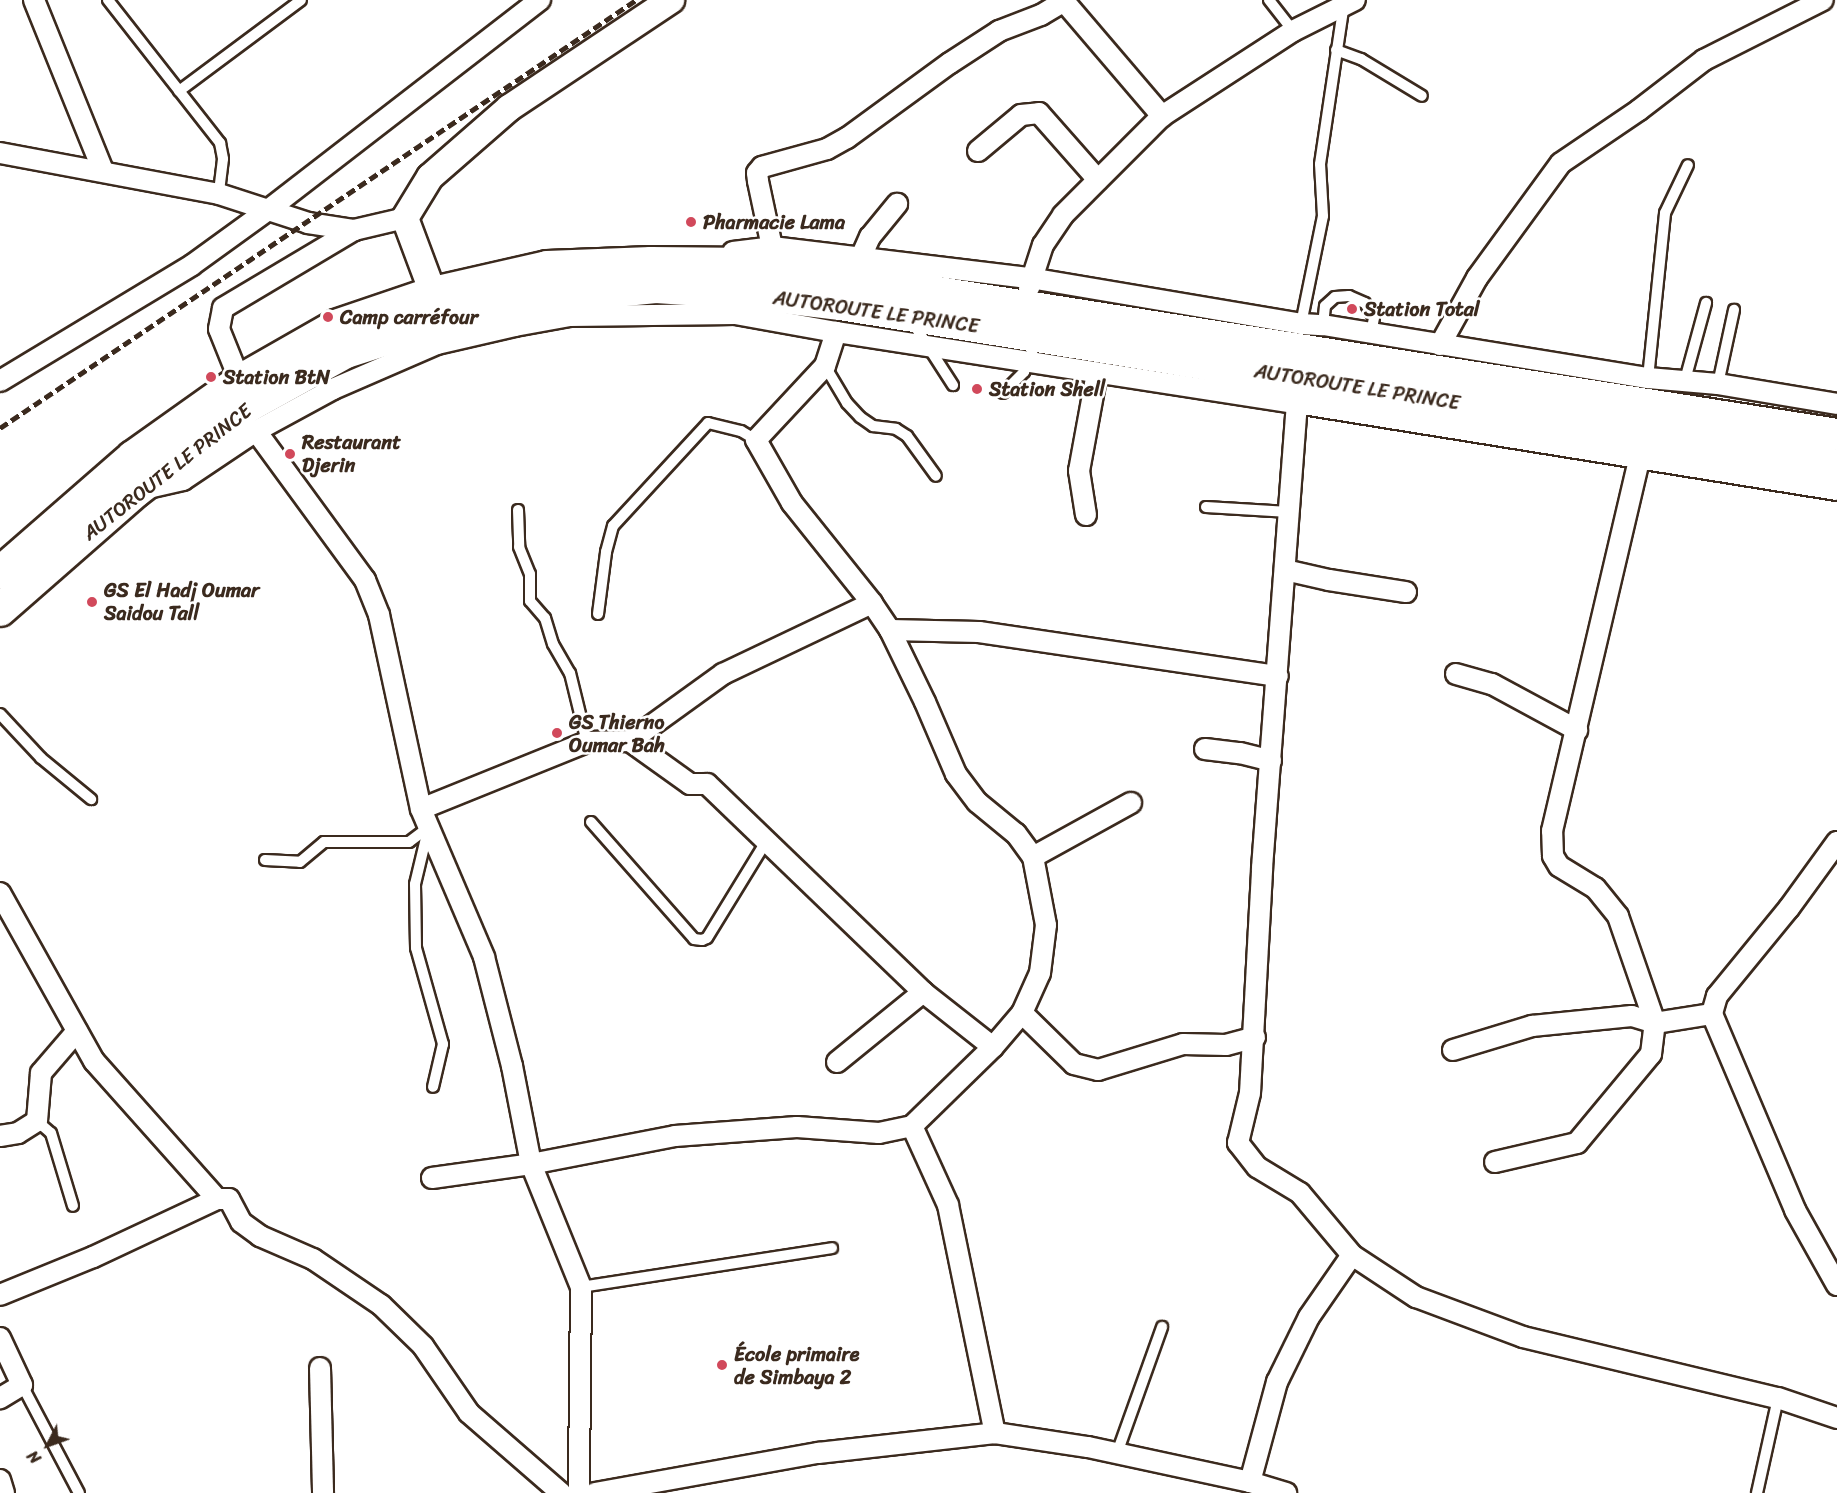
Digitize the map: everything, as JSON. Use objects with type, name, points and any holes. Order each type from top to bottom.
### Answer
[{"type":"main road","name":"AUTOROUTE LE PRINCE","points":[[0,573],[133,457],[240,381],[336,326],[433,293],[547,267],[651,263],[754,264],[1184,334],[1837,435]]},
{"type":"main road","name":"AUTOROUTE LE PRINCE","points":[[0,610],[136,490],[260,400],[346,352],[452,318],[554,297],[656,287],[749,293],[908,315],[1034,349],[1837,466]]},
{"type":"street","points":[[34,0],[103,171]]},
{"type":"street","points":[[0,381],[192,266],[540,0]]},
{"type":"street","points":[[240,381],[219,329],[223,308],[354,230],[405,218],[430,177],[509,108],[671,0]]},
{"type":"street","points":[[1440,345],[1478,278],[1561,163],[1639,110],[1704,60],[1823,0]]},
{"type":"street","points":[[772,247],[757,173],[762,167],[827,149],[847,138],[950,63],[999,31],[1041,15],[1064,1],[1162,116]]},
{"type":"street","points":[[1026,309],[1030,278],[1043,245],[1063,215],[1162,116],[1293,31],[1348,2]]},
{"type":"street","points":[[978,151],[1021,115],[1039,113],[1098,180]]},
{"type":"street","points":[[0,153],[219,194],[308,223],[354,230]]},
{"type":"street","points":[[861,257],[870,237],[897,204]]},
{"type":"street","points":[[405,218],[433,293]]},
{"type":"street","points":[[651,263],[772,247],[861,257],[1030,278],[1301,324],[1323,325],[1648,378],[1718,384],[1837,404]]},
{"type":"street","points":[[136,490],[183,480],[256,431],[333,389],[437,344],[570,316],[735,314],[836,333],[929,346],[1034,349],[1097,374],[1297,402],[1837,489]]},
{"type":"street","points":[[1184,334],[1301,324]]},
{"type":"street","points":[[432,1178],[531,1164],[675,1136],[797,1127],[879,1133],[912,1125],[993,1047],[1022,1013],[1040,973],[1046,925],[1033,857],[1016,834],[977,802],[956,774],[926,702],[890,630],[872,603],[792,503],[756,440],[825,366],[836,333]]},
{"type":"street","points":[[1393,338],[1490,381]]},
{"type":"street","points":[[1086,515],[1079,471],[1097,374]]},
{"type":"street","points":[[1297,402],[1262,868],[1255,1037],[1250,1092],[1238,1143],[1257,1167],[1300,1193],[1352,1255],[1416,1297],[1523,1337],[1778,1398],[1837,1418]]},
{"type":"street","points":[[256,431],[365,580],[379,615],[425,818],[484,957],[512,1066],[531,1164],[581,1287],[579,1493]]},
{"type":"street","points":[[1495,1162],[1577,1143],[1651,1054],[1655,1023],[1618,915],[1594,888],[1558,866],[1553,856],[1552,831],[1640,459]]},
{"type":"street","points":[[1286,570],[1329,580],[1406,592]]},
{"type":"street","points":[[425,818],[587,742],[630,741],[723,674],[872,603]]},
{"type":"street","points":[[890,630],[979,632],[1278,676]]},
{"type":"street","points":[[1456,674],[1492,684],[1577,730]]},
{"type":"street","points":[[630,741],[690,784],[707,784],[923,992],[993,1047]]},
{"type":"street","points":[[1205,749],[1240,753],[1271,761]]},
{"type":"street","points":[[1033,857],[1131,803]]},
{"type":"street","points":[[1837,842],[1789,908],[1717,996],[1712,1014],[1795,1210],[1837,1285]]},
{"type":"street","points":[[0,893],[94,1061],[217,1199]]},
{"type":"street","points":[[837,1062],[923,992]]},
{"type":"street","points":[[1022,1013],[1074,1064],[1098,1070],[1183,1044],[1226,1045],[1255,1037]]},
{"type":"street","points":[[1453,1050],[1532,1026],[1632,1016],[1655,1023],[1712,1014]]},
{"type":"street","points":[[0,1136],[18,1133],[37,1121],[41,1072],[77,1031]]},
{"type":"street","points":[[912,1125],[948,1205],[995,1433]]},
{"type":"street","points":[[0,1295],[93,1257],[217,1199],[229,1199],[242,1222],[260,1236],[313,1259],[381,1305],[423,1346],[469,1413],[561,1493]]},
{"type":"street","points":[[1250,1482],[1277,1382],[1310,1317],[1352,1255]]},
{"type":"street","points":[[0,1338],[22,1385],[0,1398]]},
{"type":"street","points":[[320,1368],[323,1493]]},
{"type":"street","points":[[595,1493],[818,1452],[995,1433],[1117,1453],[1250,1482],[1286,1493]]},
{"type":"street","points":[[0,1480],[4,1493]]},
{"type":"lane","points":[[108,0],[220,143],[223,159],[219,194]]},
{"type":"lane","points":[[179,91],[285,5],[301,0]]},
{"type":"lane","points":[[1269,0],[1293,31]]},
{"type":"lane","points":[[1301,324],[1323,216],[1320,164],[1336,50],[1348,2]]},
{"type":"lane","points":[[1336,50],[1361,59],[1422,96]]},
{"type":"lane","points":[[1648,378],[1665,213],[1688,165]]},
{"type":"lane","points":[[1323,325],[1325,306],[1335,297],[1349,296],[1365,303],[1374,318],[1371,334]]},
{"type":"lane","points":[[1685,380],[1706,303]]},
{"type":"lane","points":[[1718,384],[1734,310]]},
{"type":"lane","points":[[908,315],[953,385]]},
{"type":"lane","points":[[1004,393],[1024,372],[1034,349]]},
{"type":"lane","points":[[825,366],[848,403],[860,417],[873,426],[896,429],[907,436],[936,476]]},
{"type":"lane","points":[[598,614],[606,552],[613,526],[708,423],[741,431],[756,440]]},
{"type":"lane","points":[[1206,507],[1289,512]]},
{"type":"lane","points":[[518,510],[519,547],[530,574],[530,601],[545,618],[553,644],[570,673],[587,742]]},
{"type":"lane","points":[[0,714],[42,758],[91,799]]},
{"type":"lane","points":[[265,860],[300,862],[324,842],[409,842],[425,818]]},
{"type":"lane","points":[[425,818],[415,884],[416,948],[443,1044],[433,1087]]},
{"type":"lane","points":[[591,822],[694,939],[702,940],[707,938],[767,840]]},
{"type":"lane","points":[[37,1121],[51,1133],[73,1206]]},
{"type":"lane","points":[[581,1287],[832,1248]]},
{"type":"lane","points":[[1117,1453],[1162,1327]]},
{"type":"lane","points":[[22,1385],[79,1493]]},
{"type":"lane","points":[[1757,1493],[1778,1398]]},
{"type":"railway","points":[[0,428],[636,0]]},
{"type":"place","name":"Pharmacie Lama","points":[[691,222]]},
{"type":"place","name":"Station Total","points":[[1352,309]]},
{"type":"place","name":"Camp carréfour","points":[[328,317]]},
{"type":"place","name":"Station BtN","points":[[211,377]]},
{"type":"place","name":"Station Shell","points":[[977,389]]},
{"type":"place","name":"Restaurant Djerin","points":[[290,454]]},
{"type":"place","name":"GS El Hadj Oumar Saidou Tall","points":[[92,602]]},
{"type":"place","name":"GS Thierno Oumar Bah","points":[[557,733]]},
{"type":"place","name":"École primaire de Simbaya 2","points":[[722,1365]]}]
